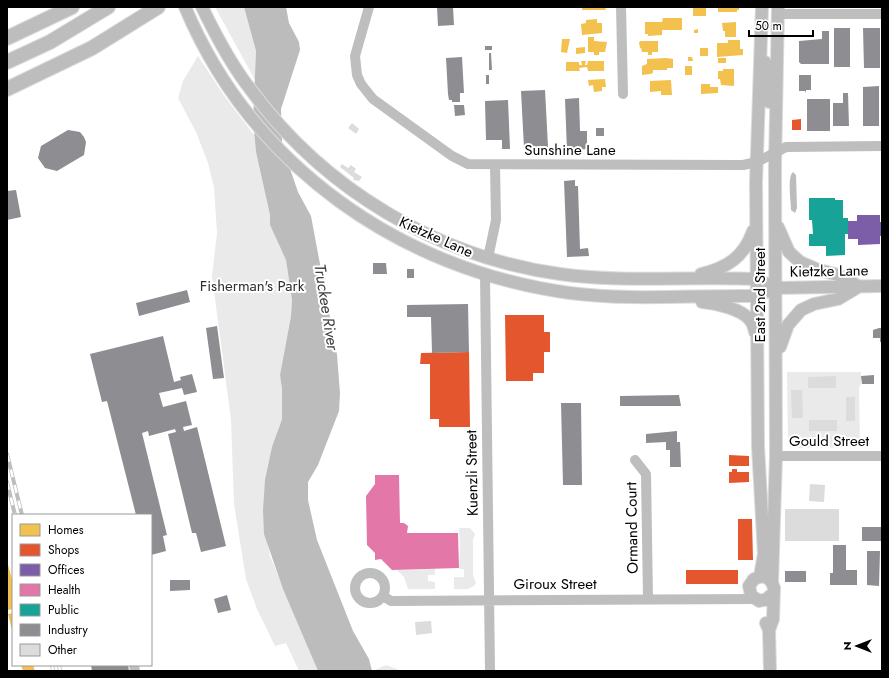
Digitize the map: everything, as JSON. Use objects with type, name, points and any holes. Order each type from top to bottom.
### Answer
[{"type":"highway","points":[[7,38],[72,7]]},
{"type":"highway","points":[[7,62],[50,42],[108,7]]},
{"type":"highway","points":[[7,99],[146,16],[158,7]]},
{"type":"highway","points":[[7,90],[72,59]]},
{"type":"main road","name":"Kietzke Lane","points":[[185,7],[200,38],[223,79],[260,129],[293,163],[316,183],[378,227],[438,258],[485,274],[569,293],[621,297],[756,296],[776,288],[882,286]]},
{"type":"main road","name":"Kietzke Lane","points":[[202,7],[226,52],[258,99],[286,133],[315,162],[358,195],[392,216],[428,235],[488,258],[527,268],[584,277],[756,279],[776,288]]},
{"type":"main road","name":"East 2nd Street","points":[[760,576],[764,554],[758,446],[756,162],[762,7]]},
{"type":"main road","name":"East 2nd Street","points":[[769,630],[773,619],[776,456],[775,151],[778,11]]},
{"type":"main road","points":[[761,50],[769,82],[769,140],[775,151]]},
{"type":"main road","points":[[775,216],[785,244],[794,258],[807,266],[838,275],[859,286]]},
{"type":"main road","points":[[675,278],[711,272],[733,262],[747,246],[756,225]]},
{"type":"main road","points":[[438,258],[442,255],[449,255],[471,263],[481,263],[488,258]]},
{"type":"main road","points":[[485,274],[504,270],[520,273],[527,268]]},
{"type":"main road","points":[[776,363],[784,330],[796,314],[814,304],[838,299],[859,286]]},
{"type":"main road","points":[[663,297],[713,303],[742,313],[750,320],[757,336]]},
{"type":"main road","points":[[775,483],[772,467],[758,446],[764,445],[768,441],[776,426]]},
{"type":"main road","points":[[760,576],[767,577],[773,587],[768,599],[757,600],[749,591],[749,586],[754,579],[760,576]]},
{"type":"main road","name":"East 2nd Street","points":[[757,600],[765,610],[769,630],[770,671]]},
{"type":"street","name":"Sunshine Lane","points":[[369,7],[355,56],[357,75],[366,92],[460,161],[476,165],[743,165],[756,162],[775,151],[792,147],[882,146]]},
{"type":"street","points":[[622,7],[623,94]]},
{"type":"street","points":[[778,11],[882,14]]},
{"type":"street","points":[[488,258],[496,220],[495,165]]},
{"type":"street","name":"Kuenzli Street","points":[[485,274],[490,671]]},
{"type":"street","name":"Gould Street","points":[[776,456],[882,456]]},
{"type":"street","name":"Ormand Court","points":[[635,460],[646,474],[648,599]]},
{"type":"street","points":[[729,598],[749,586]]},
{"type":"street","name":"Giroux Street","points":[[383,596],[391,601],[729,598],[757,600]]},
{"type":"green space","points":[[215,7],[244,7],[256,51],[255,80]]},
{"type":"green space","name":"Fisherman's Park","points":[[198,56],[225,97],[254,135],[256,152],[270,215],[270,225],[286,260],[292,300],[291,316],[280,375],[282,389],[282,419],[278,429],[264,496],[264,521],[270,556],[318,671],[299,671],[286,643],[275,646],[257,609],[246,579],[234,504],[231,420],[212,276],[217,233],[214,187],[208,163],[196,132],[178,98],[183,81]]},
{"type":"green space","points":[[787,372],[861,372],[861,384],[859,387],[860,447],[792,448],[788,445]]},
{"type":"green space","points":[[459,528],[470,528],[475,534],[473,540],[473,575],[476,583],[474,586],[466,589],[454,589],[454,577],[464,577],[464,569],[459,569]]},
{"type":"green space","points":[[435,569],[435,575],[428,575],[428,581],[435,582],[435,589],[408,589],[404,577],[397,570]]},
{"type":"green space","points":[[386,665],[402,671],[372,671]]},
{"type":"water","name":"Truckee River","points":[[244,7],[286,7],[289,23],[299,42],[300,50],[281,109],[282,142],[298,192],[311,216],[337,355],[340,393],[339,411],[318,465],[308,482],[308,500],[317,540],[353,631],[369,659],[372,671],[318,671],[283,589],[264,534],[263,510],[265,480],[272,447],[282,419],[282,389],[280,375],[291,316],[292,300],[286,260],[270,225],[270,215],[256,152],[253,121],[256,51]]},
{"type":"water","points":[[793,172],[796,175],[797,208],[795,213],[791,210],[790,190],[790,179]]},
{"type":"building: Homes","points":[[582,7],[605,7],[606,10],[582,10]]},
{"type":"building: Homes","points":[[693,7],[706,7],[706,16],[693,16]]},
{"type":"building: Homes","points":[[718,7],[739,7],[739,10],[737,10],[737,12],[718,12]]},
{"type":"building: Homes","points":[[663,18],[682,18],[682,30],[662,30],[662,35],[648,36],[648,34],[645,34],[645,22],[662,22]]},
{"type":"building: Homes","points":[[597,19],[597,23],[602,23],[602,33],[582,35],[581,24],[586,23],[586,20]]},
{"type":"building: Homes","points":[[736,22],[736,37],[725,37],[725,31],[723,31],[722,23]]},
{"type":"building: Homes","points":[[698,29],[698,33],[694,33],[694,30]]},
{"type":"building: Homes","points":[[588,37],[594,37],[594,41],[607,42],[605,52],[599,52],[599,55],[594,55],[594,52],[588,52]]},
{"type":"building: Homes","points":[[562,39],[570,39],[567,53],[561,52]]},
{"type":"building: Homes","points":[[728,40],[740,40],[740,49],[743,49],[743,55],[717,57],[717,43],[728,43]]},
{"type":"building: Homes","points":[[658,41],[658,52],[652,52],[652,55],[648,55],[648,52],[642,52],[639,42]]},
{"type":"building: Homes","points":[[585,47],[585,53],[576,54],[576,48]]},
{"type":"building: Homes","points":[[700,48],[708,48],[708,56],[700,56]]},
{"type":"building: Homes","points":[[688,57],[692,57],[693,61],[688,61]]},
{"type":"building: Homes","points":[[718,58],[726,58],[726,63],[718,63]]},
{"type":"building: Homes","points":[[647,59],[673,59],[673,68],[667,68],[667,70],[653,70],[653,73],[642,75],[642,66],[647,64]]},
{"type":"building: Homes","points":[[581,61],[586,61],[585,65],[587,65],[588,61],[604,61],[604,71],[588,71],[587,67],[579,68],[580,71],[566,71],[566,62],[579,62],[579,65],[582,65]]},
{"type":"building: Homes","points":[[685,66],[692,66],[692,75],[685,75]]},
{"type":"building: Homes","points":[[723,69],[734,69],[734,86],[721,85],[720,79],[718,79],[718,71],[723,71]]},
{"type":"building: Homes","points":[[605,79],[606,87],[602,87],[602,91],[594,92],[593,85],[589,86],[588,80]]},
{"type":"building: Homes","points":[[671,80],[672,95],[661,95],[661,91],[650,92],[650,81]]},
{"type":"building: Homes","points":[[701,84],[710,84],[710,87],[718,87],[718,93],[701,94]]},
{"type":"building: Homes","points":[[7,561],[12,579],[12,609],[8,610]]},
{"type":"building: Homes","points":[[12,613],[12,630],[8,614]]},
{"type":"building: Homes","points":[[21,666],[33,666],[35,671],[23,671]]},
{"type":"building: Shops","points":[[801,119],[801,130],[792,130],[792,120]]},
{"type":"building: Shops","points":[[505,315],[544,315],[544,332],[550,332],[550,352],[544,352],[544,373],[533,373],[533,381],[506,381]]},
{"type":"building: Shops","points":[[469,352],[470,427],[439,427],[439,419],[430,419],[430,364],[420,364],[421,353]]},
{"type":"building: Shops","points":[[729,455],[749,456],[749,466],[729,466]]},
{"type":"building: Shops","points":[[732,469],[737,469],[737,472],[749,472],[749,482],[729,483],[729,472],[732,472]]},
{"type":"building: Shops","points":[[738,519],[752,519],[753,560],[738,560]]},
{"type":"building: Shops","points":[[686,570],[738,570],[738,584],[686,584]]},
{"type":"building: Offices","points":[[857,215],[880,215],[880,222],[882,222],[882,236],[880,236],[880,244],[858,245],[858,239],[848,239],[848,221],[857,221]]},
{"type":"building: Health","points":[[375,475],[399,475],[400,523],[404,523],[408,526],[407,533],[458,533],[459,568],[392,570],[381,559],[375,560],[375,553],[367,545],[366,496],[375,484]]},
{"type":"building: Public","points":[[809,198],[835,198],[835,200],[843,200],[843,218],[848,218],[848,234],[845,234],[845,255],[826,256],[826,246],[809,246],[809,234],[813,234],[812,220],[809,220]]},
{"type":"building: Industry","points":[[437,7],[453,7],[454,25],[438,26]]},
{"type":"building: Industry","points":[[834,28],[850,28],[850,67],[834,67]]},
{"type":"building: Industry","points":[[863,28],[880,28],[880,68],[864,68]]},
{"type":"building: Industry","points":[[822,31],[829,31],[829,64],[801,64],[799,62],[799,41],[822,39]]},
{"type":"building: Industry","points":[[485,46],[492,46],[492,50],[485,50]]},
{"type":"building: Industry","points":[[489,53],[491,53],[492,70],[489,70]]},
{"type":"building: Industry","points":[[462,57],[464,93],[460,93],[460,102],[452,102],[452,100],[449,100],[448,94],[446,58]]},
{"type":"building: Industry","points":[[486,75],[489,75],[489,84],[486,84]]},
{"type":"building: Industry","points":[[799,75],[811,75],[811,90],[806,90],[806,93],[805,91],[799,91]]},
{"type":"building: Industry","points":[[879,86],[879,126],[863,126],[863,87]]},
{"type":"building: Industry","points":[[545,90],[548,147],[524,148],[521,91]]},
{"type":"building: Industry","points":[[843,93],[848,93],[849,126],[833,126],[833,103],[843,103]]},
{"type":"building: Industry","points":[[579,98],[580,131],[587,131],[587,149],[567,151],[565,99]]},
{"type":"building: Industry","points":[[807,99],[830,99],[830,131],[807,131]]},
{"type":"building: Industry","points":[[508,100],[510,149],[502,149],[502,140],[486,140],[485,101]]},
{"type":"building: Industry","points":[[454,105],[464,105],[465,115],[455,116]]},
{"type":"building: Industry","points":[[596,128],[604,128],[604,136],[596,136]]},
{"type":"building: Industry","points":[[68,130],[80,132],[84,137],[86,142],[84,155],[57,171],[45,168],[38,158],[41,146]]},
{"type":"building: Industry","points":[[575,180],[575,186],[578,186],[580,249],[588,248],[589,256],[567,257],[564,181]]},
{"type":"building: Industry","points":[[16,190],[21,217],[7,220],[7,191]]},
{"type":"building: Industry","points":[[373,263],[386,263],[387,274],[373,274]]},
{"type":"building: Industry","points":[[407,269],[414,269],[414,278],[407,278]]},
{"type":"building: Industry","points":[[187,290],[190,302],[139,316],[136,303]]},
{"type":"building: Industry","points":[[468,304],[469,352],[432,353],[431,317],[407,317],[407,305]]},
{"type":"building: Industry","points":[[217,326],[224,378],[213,379],[206,328]]},
{"type":"building: Industry","points":[[882,328],[882,342],[880,342],[880,338],[873,338],[873,330]]},
{"type":"building: Industry","points":[[163,336],[174,382],[181,380],[180,377],[192,374],[197,392],[184,395],[182,388],[159,393],[163,407],[186,401],[192,425],[183,427],[184,431],[197,427],[226,546],[201,552],[196,533],[192,533],[168,434],[176,432],[175,429],[149,436],[148,431],[142,433],[167,535],[163,536],[166,551],[152,555],[152,514],[136,514],[107,401],[102,402],[90,354]]},
{"type":"building: Industry","points":[[874,375],[874,384],[862,384],[861,376]]},
{"type":"building: Industry","points":[[679,395],[681,406],[620,406],[620,396]]},
{"type":"building: Industry","points":[[561,403],[581,403],[582,485],[563,485]]},
{"type":"building: Industry","points":[[677,431],[677,442],[680,442],[681,467],[670,467],[670,450],[666,450],[666,442],[646,443],[646,434]]},
{"type":"building: Industry","points":[[862,527],[882,527],[882,541],[862,541]]},
{"type":"building: Industry","points":[[833,545],[846,545],[846,570],[857,570],[857,585],[830,585],[830,573],[833,573]]},
{"type":"building: Industry","points":[[867,551],[880,551],[879,586],[867,585]]},
{"type":"building: Industry","points":[[785,571],[806,571],[806,582],[785,582]]},
{"type":"building: Industry","points":[[170,580],[190,580],[190,590],[170,591]]},
{"type":"building: Industry","points":[[227,595],[231,610],[218,613],[214,599]]},
{"type":"building: Industry","points":[[91,666],[128,666],[129,671],[92,671]]},
{"type":"building: Other","points":[[352,123],[359,129],[356,134],[348,128]]},
{"type":"building: Other","points":[[342,164],[348,168],[351,165],[356,169],[354,172],[362,177],[359,181],[353,180],[354,178],[340,167]]},
{"type":"building: Other","points":[[836,376],[836,388],[808,388],[808,377]]},
{"type":"building: Other","points":[[791,390],[802,390],[803,418],[792,418]]},
{"type":"building: Other","points":[[846,397],[855,397],[855,421],[846,421]]},
{"type":"building: Other","points":[[809,420],[837,420],[837,431],[809,431]]},
{"type":"building: Other","points":[[810,484],[825,485],[824,502],[809,501]]},
{"type":"building: Other","points":[[785,509],[839,509],[839,541],[785,541]]},
{"type":"building: Other","points":[[431,621],[432,633],[416,635],[415,622]]},
{"type":"railway","points":[[7,454],[22,514]]},
{"type":"railway","points":[[7,482],[15,514]]},
{"type":"railway","points":[[52,666],[53,671]]},
{"type":"railway","points":[[59,666],[60,671]]}]
